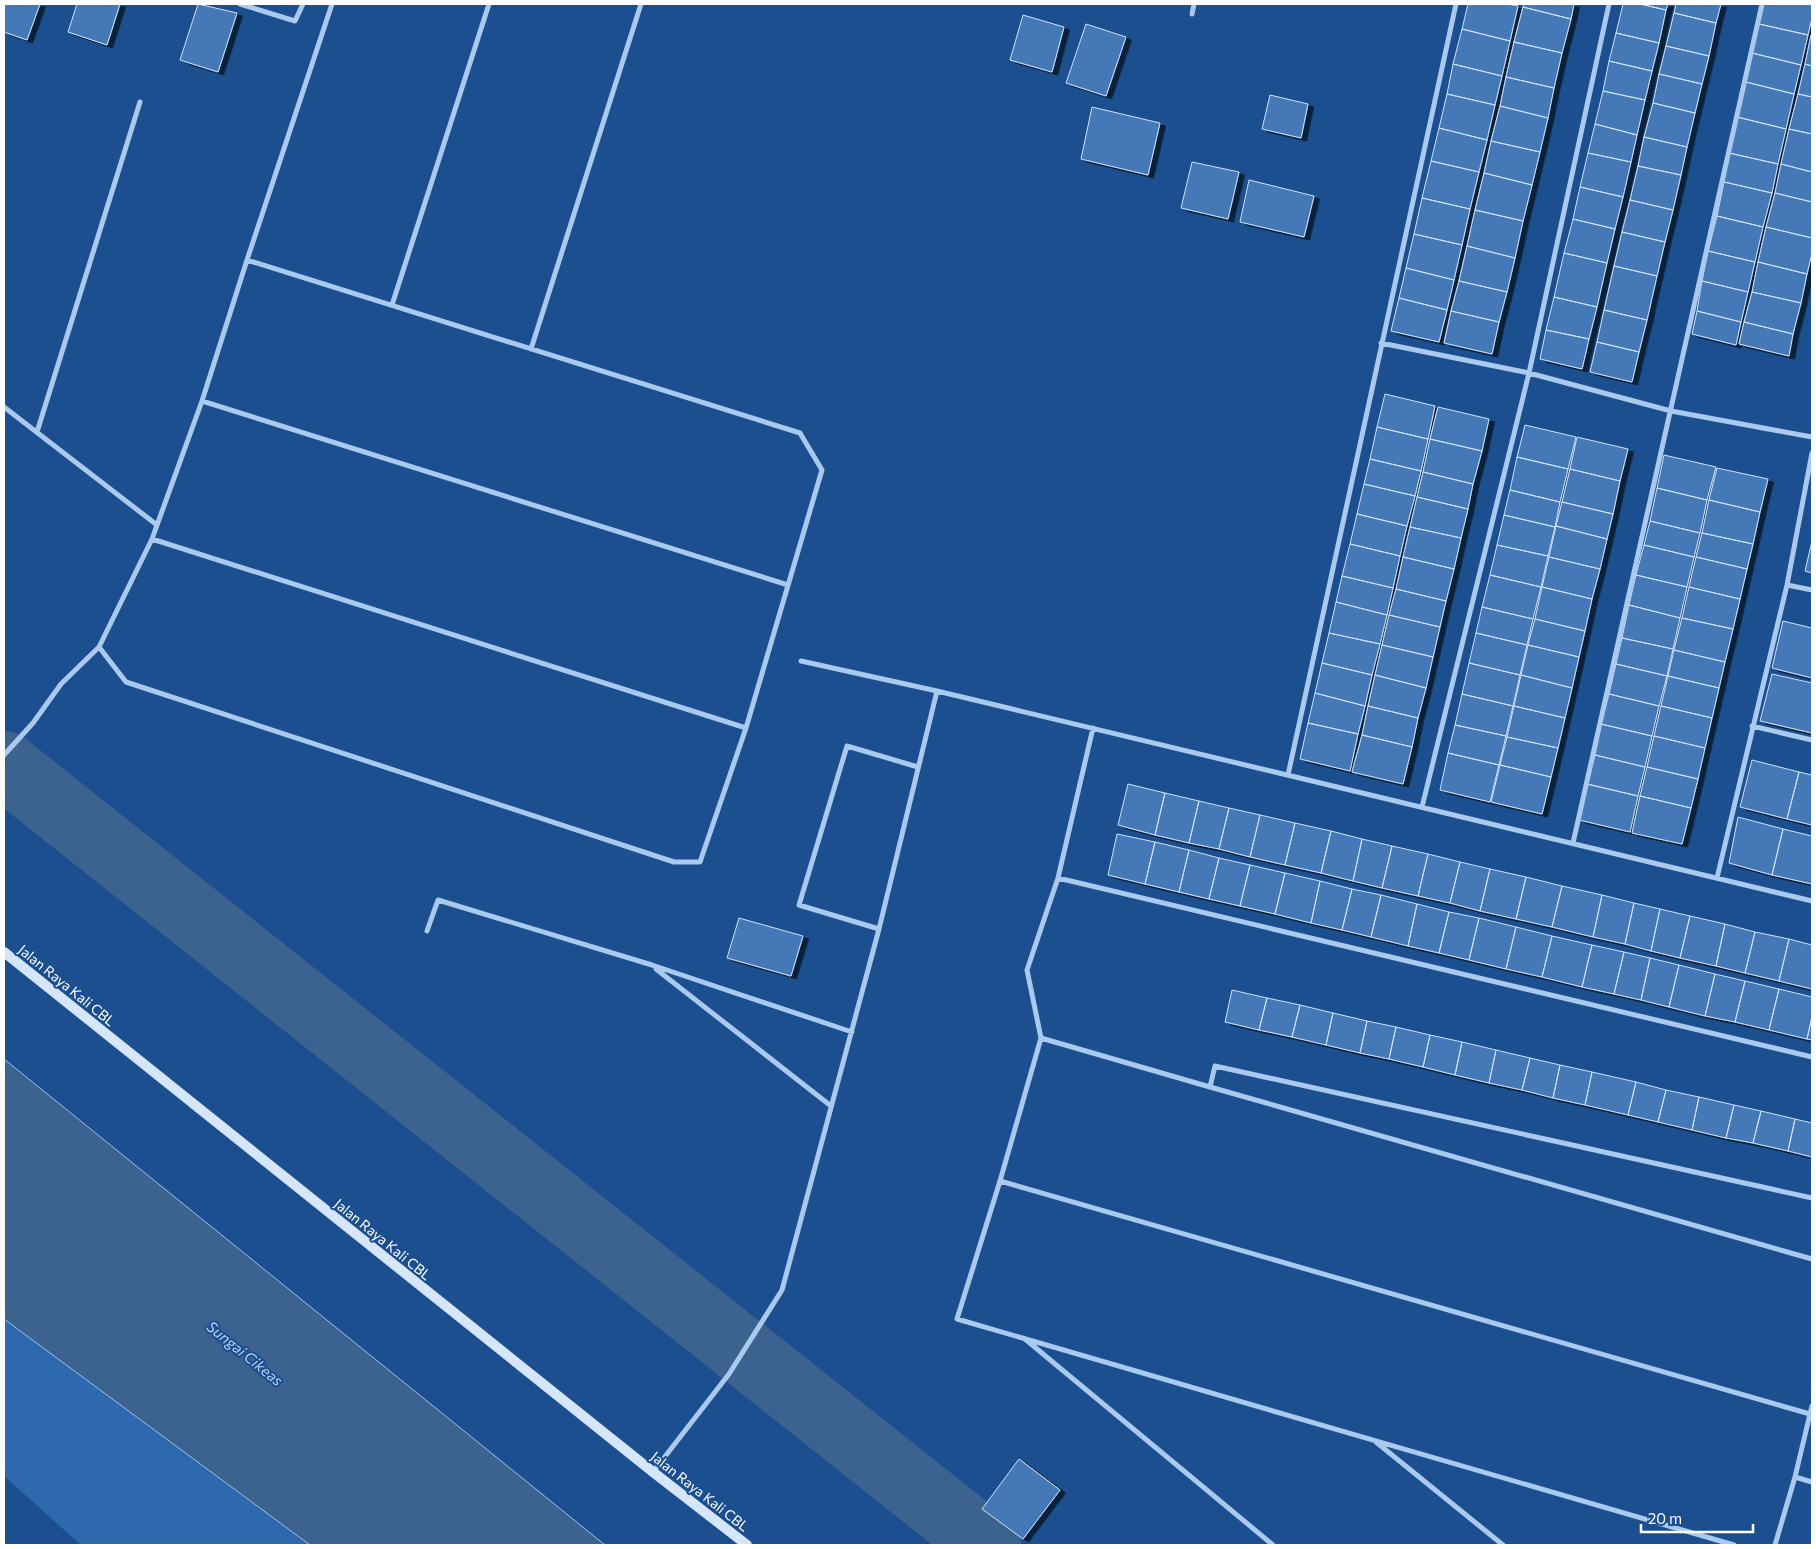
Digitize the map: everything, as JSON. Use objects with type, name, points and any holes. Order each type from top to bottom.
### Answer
[{"type":"main road","name":"Jalan Raya Kali CBL","points":[[4,952],[652,1472],[747,1545]]},
{"type":"street","points":[[240,4],[295,21],[303,4]]},
{"type":"street","points":[[4,754],[33,723],[61,684],[99,647],[152,539],[202,401],[332,4]]},
{"type":"street","points":[[392,305],[489,4]]},
{"type":"street","points":[[531,349],[641,4]]},
{"type":"street","points":[[1192,14],[1194,4]]},
{"type":"street","points":[[1288,775],[1456,4]]},
{"type":"street","points":[[1422,807],[1530,374],[1609,4]]},
{"type":"street","points":[[1573,844],[1762,4]]},
{"type":"street","points":[[36,432],[140,102]]},
{"type":"street","points":[[99,647],[126,682],[674,862],[700,862],[746,728],[822,470],[800,433],[247,260]]},
{"type":"street","points":[[1381,343],[1530,374],[1671,411],[1812,437]]},
{"type":"street","points":[[202,401],[788,584]]},
{"type":"street","points":[[4,407],[157,525]]},
{"type":"street","points":[[1717,878],[1787,585],[1812,453]]},
{"type":"street","points":[[152,539],[746,728]]},
{"type":"street","points":[[1787,585],[1812,590]]},
{"type":"street","points":[[801,661],[1093,728],[1812,901]]},
{"type":"street","points":[[652,1472],[729,1374],[782,1290],[880,929],[937,691]]},
{"type":"street","points":[[1752,726],[1812,740]]},
{"type":"street","points":[[1093,728],[1058,878],[1027,970],[1041,1038],[1000,1181],[957,1319],[1734,1545]]},
{"type":"street","points":[[880,929],[799,905],[846,746],[918,766]]},
{"type":"street","points":[[1058,878],[1812,1057]]},
{"type":"street","points":[[427,931],[438,900],[652,965],[852,1032]]},
{"type":"street","points":[[652,965],[831,1106]]},
{"type":"street","points":[[1041,1038],[1812,1258]]},
{"type":"street","points":[[1210,1087],[1215,1066],[1812,1198]]},
{"type":"street","points":[[1000,1181],[1810,1414]]},
{"type":"street","points":[[1022,1337],[1273,1545]]},
{"type":"street","points":[[1775,1545],[1795,1477],[1812,1406]]},
{"type":"street","points":[[1374,1440],[1503,1545]]},
{"type":"street","points":[[1795,1477],[1812,1482]]},
{"type":"shaded area","points":[[4,1319],[310,1545],[81,1545],[4,1476]]},
{"type":"water","name":"Sungai Cikeas","points":[[4,1059],[605,1545],[310,1545],[4,1319]]},
{"type":"building","points":[[4,4],[40,4],[27,40],[4,32]]},
{"type":"building","points":[[77,4],[120,4],[107,45],[68,32]]},
{"type":"building","points":[[198,4],[237,13],[218,72],[180,60]]},
{"type":"building","points":[[1468,4],[1507,4],[1518,6],[1510,41],[1462,29]]},
{"type":"building","points":[[1524,4],[1574,4],[1571,19],[1523,7]]},
{"type":"building","points":[[1623,4],[1640,4],[1666,10],[1659,43],[1616,33]]},
{"type":"building","points":[[1640,4],[1668,4],[1666,10]]},
{"type":"building","points":[[1676,4],[1721,4],[1716,23],[1674,13]]},
{"type":"building","points":[[1764,4],[1812,4],[1812,18],[1808,35],[1759,24]]},
{"type":"building","points":[[1523,7],[1571,19],[1562,53],[1514,42]]},
{"type":"building","points":[[1674,13],[1716,23],[1709,56],[1666,46]]},
{"type":"building","points":[[1023,15],[1064,27],[1052,72],[1010,60]]},
{"type":"building","points":[[1086,24],[1126,37],[1106,96],[1066,83]]},
{"type":"building","points":[[1759,24],[1808,35],[1801,65],[1752,53]]},
{"type":"building","points":[[1462,29],[1510,41],[1502,76],[1453,64]]},
{"type":"building","points":[[1616,33],[1659,43],[1652,71],[1609,61]]},
{"type":"building","points":[[1812,35],[1812,66],[1805,64]]},
{"type":"building","points":[[1514,42],[1562,53],[1554,88],[1506,77]]},
{"type":"building","points":[[1666,46],[1709,56],[1702,84],[1659,74]]},
{"type":"building","points":[[1752,53],[1801,65],[1794,94],[1746,82]]},
{"type":"building","points":[[1609,61],[1652,71],[1645,100],[1603,91]]},
{"type":"building","points":[[1453,64],[1502,76],[1495,105],[1447,94]]},
{"type":"building","points":[[1805,64],[1812,66],[1812,97],[1798,94]]},
{"type":"building","points":[[1659,74],[1702,84],[1695,113],[1653,103]]},
{"type":"building","points":[[1506,77],[1554,88],[1548,118],[1500,106]]},
{"type":"building","points":[[1746,82],[1794,94],[1786,129],[1737,117]]},
{"type":"building","points":[[1603,91],[1645,100],[1637,135],[1595,124]]},
{"type":"building","points":[[1447,94],[1495,105],[1487,140],[1439,128]]},
{"type":"building","points":[[1798,94],[1812,97],[1812,134],[1789,129]]},
{"type":"building","points":[[1270,95],[1308,104],[1301,138],[1262,129]]},
{"type":"building","points":[[1653,103],[1695,113],[1687,147],[1644,137]]},
{"type":"building","points":[[1500,106],[1548,118],[1540,152],[1491,141]]},
{"type":"building","points":[[1092,107],[1160,123],[1148,175],[1081,159]]},
{"type":"building","points":[[1737,117],[1786,129],[1778,164],[1729,153]]},
{"type":"building","points":[[1595,124],[1637,135],[1631,162],[1588,153]]},
{"type":"building","points":[[1439,128],[1487,140],[1479,172],[1431,161]]},
{"type":"building","points":[[1789,129],[1812,134],[1812,172],[1781,164]]},
{"type":"building","points":[[1644,137],[1687,147],[1681,175],[1638,166]]},
{"type":"building","points":[[1491,141],[1540,152],[1532,185],[1484,173]]},
{"type":"building","points":[[1588,153],[1631,162],[1623,197],[1580,187]]},
{"type":"building","points":[[1729,153],[1778,164],[1772,193],[1724,182]]},
{"type":"building","points":[[1431,161],[1479,172],[1470,209],[1422,198]]},
{"type":"building","points":[[1192,162],[1239,172],[1228,219],[1181,208]]},
{"type":"building","points":[[1781,164],[1812,172],[1812,202],[1775,193]]},
{"type":"building","points":[[1638,166],[1681,175],[1673,210],[1630,200]]},
{"type":"building","points":[[1484,173],[1532,185],[1523,221],[1475,210]]},
{"type":"building","points":[[1249,180],[1314,196],[1304,237],[1240,222]]},
{"type":"building","points":[[1724,182],[1772,193],[1763,227],[1717,216]]},
{"type":"building","points":[[1580,187],[1623,197],[1615,229],[1573,219]]},
{"type":"building","points":[[1775,193],[1812,202],[1812,238],[1766,227]]},
{"type":"building","points":[[1422,198],[1470,209],[1462,245],[1414,234]]},
{"type":"building","points":[[1630,200],[1673,210],[1665,242],[1622,232]]},
{"type":"building","points":[[1475,210],[1523,221],[1515,258],[1467,246]]},
{"type":"building","points":[[1717,216],[1763,227],[1755,262],[1708,251]]},
{"type":"building","points":[[1573,219],[1615,229],[1607,263],[1564,253]]},
{"type":"building","points":[[1766,227],[1812,238],[1812,253],[1807,274],[1758,262]]},
{"type":"building","points":[[1622,232],[1665,242],[1657,276],[1614,266]]},
{"type":"building","points":[[1414,234],[1462,245],[1454,280],[1406,268]]},
{"type":"building","points":[[1467,246],[1515,258],[1507,292],[1459,281]]},
{"type":"building","points":[[1708,251],[1755,262],[1748,292],[1702,281]]},
{"type":"building","points":[[1564,253],[1607,263],[1597,307],[1554,297]]},
{"type":"building","points":[[1758,262],[1807,274],[1801,303],[1752,292]]},
{"type":"building","points":[[1614,266],[1657,276],[1647,320],[1604,310]]},
{"type":"building","points":[[1406,268],[1454,280],[1447,310],[1399,298]]},
{"type":"building","points":[[1459,281],[1507,292],[1499,322],[1451,311]]},
{"type":"building","points":[[1702,281],[1748,292],[1741,322],[1697,311]]},
{"type":"building","points":[[1752,292],[1801,303],[1793,334],[1744,322]]},
{"type":"building","points":[[1554,297],[1597,307],[1589,339],[1546,330]]},
{"type":"building","points":[[1399,298],[1447,310],[1439,342],[1391,331]]},
{"type":"building","points":[[1604,310],[1647,320],[1639,352],[1597,342]]},
{"type":"building","points":[[1451,311],[1499,322],[1492,354],[1444,343]]},
{"type":"building","points":[[1697,311],[1741,322],[1736,345],[1692,334]]},
{"type":"building","points":[[1744,322],[1793,334],[1789,356],[1739,344]]},
{"type":"building","points":[[1546,330],[1589,339],[1582,369],[1540,359]]},
{"type":"building","points":[[1597,342],[1639,352],[1632,382],[1590,372]]},
{"type":"building","points":[[1385,394],[1435,406],[1428,439],[1377,427]]},
{"type":"building","points":[[1438,407],[1489,419],[1482,451],[1430,439]]},
{"type":"building","points":[[1525,425],[1576,437],[1568,469],[1517,457]]},
{"type":"building","points":[[1377,427],[1428,439],[1421,471],[1370,459]]},
{"type":"building","points":[[1577,437],[1628,449],[1620,481],[1570,469]]},
{"type":"building","points":[[1430,439],[1482,451],[1473,484],[1423,472]]},
{"type":"building","points":[[1664,455],[1716,467],[1707,500],[1657,488]]},
{"type":"building","points":[[1517,457],[1568,469],[1560,502],[1510,490]]},
{"type":"building","points":[[1370,459],[1421,471],[1415,496],[1364,484]]},
{"type":"building","points":[[1717,468],[1768,479],[1760,512],[1709,500]]},
{"type":"building","points":[[1570,469],[1620,481],[1613,514],[1562,502]]},
{"type":"building","points":[[1423,472],[1473,484],[1468,509],[1417,497]]},
{"type":"building","points":[[1364,484],[1415,496],[1407,526],[1357,514]]},
{"type":"building","points":[[1657,488],[1707,500],[1700,533],[1650,521]]},
{"type":"building","points":[[1510,490],[1560,502],[1555,527],[1504,515]]},
{"type":"building","points":[[1417,497],[1468,509],[1461,538],[1410,527]]},
{"type":"building","points":[[1709,500],[1760,512],[1753,544],[1702,533]]},
{"type":"building","points":[[1562,502],[1613,514],[1607,539],[1556,526]]},
{"type":"building","points":[[1357,514],[1407,526],[1400,556],[1350,544]]},
{"type":"building","points":[[1504,515],[1555,527],[1548,556],[1497,545]]},
{"type":"building","points":[[1650,521],[1700,533],[1694,557],[1644,545]]},
{"type":"building","points":[[1556,526],[1607,539],[1600,569],[1549,557]]},
{"type":"building","points":[[1410,527],[1461,538],[1454,569],[1403,557]]},
{"type":"building","points":[[1702,533],[1753,544],[1747,569],[1696,557]]},
{"type":"building","points":[[1812,541],[1812,573],[1805,571]]},
{"type":"building","points":[[1350,544],[1400,556],[1393,588],[1342,576]]},
{"type":"building","points":[[1497,545],[1548,556],[1541,587],[1490,575]]},
{"type":"building","points":[[1644,545],[1694,557],[1687,587],[1636,575]]},
{"type":"building","points":[[1403,557],[1454,569],[1446,601],[1396,589]]},
{"type":"building","points":[[1549,557],[1600,569],[1592,599],[1542,587]]},
{"type":"building","points":[[1696,557],[1747,569],[1740,599],[1689,587]]},
{"type":"building","points":[[1490,575],[1541,587],[1533,619],[1482,607]]},
{"type":"building","points":[[1636,575],[1687,587],[1680,618],[1629,605]]},
{"type":"building","points":[[1342,576],[1393,588],[1387,615],[1336,602]]},
{"type":"building","points":[[1542,587],[1592,599],[1585,631],[1535,619]]},
{"type":"building","points":[[1689,587],[1740,599],[1733,629],[1682,618]]},
{"type":"building","points":[[1396,589],[1446,601],[1440,627],[1389,615]]},
{"type":"building","points":[[1336,602],[1387,615],[1380,644],[1329,633]]},
{"type":"building","points":[[1629,605],[1680,618],[1673,649],[1622,638]]},
{"type":"building","points":[[1482,607],[1533,619],[1527,645],[1476,633]]},
{"type":"building","points":[[1389,615],[1440,627],[1433,657],[1382,645]]},
{"type":"building","points":[[1682,618],[1733,629],[1725,662],[1674,650]]},
{"type":"building","points":[[1535,619],[1585,631],[1579,657],[1528,645]]},
{"type":"building","points":[[1783,621],[1812,628],[1812,678],[1772,668]]},
{"type":"building","points":[[1329,633],[1380,644],[1372,675],[1322,663]]},
{"type":"building","points":[[1476,633],[1527,645],[1520,675],[1469,663]]},
{"type":"building","points":[[1622,638],[1673,649],[1667,676],[1616,664]]},
{"type":"building","points":[[1382,645],[1433,657],[1426,688],[1375,675]]},
{"type":"building","points":[[1528,645],[1579,657],[1572,688],[1521,675]]},
{"type":"building","points":[[1674,650],[1725,662],[1719,688],[1668,676]]},
{"type":"building","points":[[1322,663],[1372,675],[1365,706],[1315,693]]},
{"type":"building","points":[[1469,663],[1520,675],[1513,706],[1462,694]]},
{"type":"building","points":[[1616,664],[1667,676],[1659,706],[1609,694]]},
{"type":"building","points":[[1772,674],[1812,683],[1812,733],[1760,721]]},
{"type":"building","points":[[1375,675],[1426,688],[1418,718],[1368,706]]},
{"type":"building","points":[[1521,675],[1572,688],[1565,718],[1514,706]]},
{"type":"building","points":[[1668,676],[1719,688],[1712,718],[1661,706]]},
{"type":"building","points":[[1315,693],[1365,706],[1358,734],[1308,723]]},
{"type":"building","points":[[1462,694],[1513,706],[1506,736],[1455,725]]},
{"type":"building","points":[[1609,694],[1659,706],[1652,736],[1601,724]]},
{"type":"building","points":[[1368,706],[1418,718],[1412,747],[1362,735]]},
{"type":"building","points":[[1514,706],[1565,718],[1558,748],[1507,737]]},
{"type":"building","points":[[1661,706],[1712,718],[1705,748],[1654,736]]},
{"type":"building","points":[[1308,723],[1358,734],[1350,771],[1300,759]]},
{"type":"building","points":[[1601,724],[1652,736],[1645,767],[1595,755]]},
{"type":"building","points":[[1455,725],[1506,736],[1499,765],[1448,753]]},
{"type":"building","points":[[1362,735],[1412,747],[1403,784],[1352,772]]},
{"type":"building","points":[[1654,736],[1705,748],[1698,779],[1647,767]]},
{"type":"building","points":[[1507,737],[1558,748],[1551,777],[1500,765]]},
{"type":"building","points":[[1448,753],[1499,765],[1490,802],[1440,790]]},
{"type":"building","points":[[1595,755],[1645,767],[1638,796],[1587,784]]},
{"type":"building","points":[[1752,760],[1799,772],[1787,819],[1740,807]]},
{"type":"building","points":[[1500,765],[1551,777],[1542,814],[1491,802]]},
{"type":"building","points":[[1647,767],[1698,779],[1691,808],[1640,796]]},
{"type":"building","points":[[1799,772],[1812,775],[1812,825],[1787,819]]},
{"type":"building","points":[[1128,784],[1165,793],[1155,835],[1118,825]]},
{"type":"building","points":[[1587,784],[1638,796],[1630,832],[1579,820]]},
{"type":"building","points":[[1165,793],[1199,801],[1189,843],[1155,835]]},
{"type":"building","points":[[1640,796],[1691,808],[1682,844],[1632,833]]},
{"type":"building","points":[[1199,801],[1229,808],[1219,849],[1189,843]]},
{"type":"building","points":[[1229,808],[1260,815],[1250,857],[1219,849]]},
{"type":"building","points":[[1260,815],[1295,823],[1285,865],[1250,857]]},
{"type":"building","points":[[1738,817],[1783,829],[1772,875],[1729,863]]},
{"type":"building","points":[[1295,823],[1331,831],[1321,873],[1285,865]]},
{"type":"building","points":[[1783,829],[1812,836],[1812,884],[1772,875]]},
{"type":"building","points":[[1331,831],[1362,839],[1353,881],[1321,873]]},
{"type":"building","points":[[1117,834],[1155,842],[1145,884],[1108,875]]},
{"type":"building","points":[[1362,839],[1392,846],[1382,888],[1353,881]]},
{"type":"building","points":[[1155,842],[1189,850],[1179,892],[1145,884]]},
{"type":"building","points":[[1392,846],[1428,854],[1418,896],[1382,888]]},
{"type":"building","points":[[1189,850],[1219,858],[1209,899],[1179,892]]},
{"type":"building","points":[[1428,854],[1460,862],[1450,903],[1418,896]]},
{"type":"building","points":[[1219,858],[1250,865],[1240,906],[1209,899]]},
{"type":"building","points":[[1460,862],[1490,869],[1480,911],[1450,903]]},
{"type":"building","points":[[1250,865],[1285,873],[1275,914],[1240,906]]},
{"type":"building","points":[[1490,869],[1526,877],[1516,919],[1480,911]]},
{"type":"building","points":[[1285,873],[1320,881],[1311,923],[1275,914]]},
{"type":"building","points":[[1526,877],[1562,886],[1552,927],[1516,919]]},
{"type":"building","points":[[1320,881],[1352,889],[1342,930],[1311,923]]},
{"type":"building","points":[[1562,886],[1602,895],[1593,937],[1552,927]]},
{"type":"building","points":[[1352,889],[1381,895],[1371,937],[1342,930]]},
{"type":"building","points":[[1381,895],[1417,904],[1408,946],[1371,937]]},
{"type":"building","points":[[1602,895],[1634,903],[1625,944],[1593,937]]},
{"type":"building","points":[[1634,903],[1660,909],[1651,951],[1625,944]]},
{"type":"building","points":[[1417,904],[1449,912],[1439,953],[1408,946]]},
{"type":"building","points":[[1660,909],[1690,916],[1680,958],[1651,951]]},
{"type":"building","points":[[1449,912],[1479,918],[1469,960],[1439,953]]},
{"type":"building","points":[[1690,916],[1725,924],[1716,966],[1680,958]]},
{"type":"building","points":[[739,918],[803,936],[791,976],[727,958]]},
{"type":"building","points":[[1479,918],[1516,927],[1506,969],[1469,960]]},
{"type":"building","points":[[1725,924],[1755,932],[1745,973],[1716,966]]},
{"type":"building","points":[[1516,927],[1552,936],[1542,977],[1506,969]]},
{"type":"building","points":[[1755,932],[1789,939],[1779,981],[1745,973]]},
{"type":"building","points":[[1552,936],[1592,945],[1582,987],[1542,977]]},
{"type":"building","points":[[1789,939],[1812,945],[1812,989],[1779,981]]},
{"type":"building","points":[[1592,945],[1624,952],[1614,994],[1582,987]]},
{"type":"building","points":[[1624,952],[1650,958],[1641,1000],[1614,994]]},
{"type":"building","points":[[1650,958],[1679,965],[1669,1007],[1641,1000]]},
{"type":"building","points":[[1679,965],[1715,974],[1705,1016],[1669,1007]]},
{"type":"building","points":[[1715,974],[1745,981],[1735,1022],[1705,1016]]},
{"type":"building","points":[[1745,981],[1779,989],[1769,1030],[1735,1022]]},
{"type":"building","points":[[1779,989],[1812,997],[1812,1017],[1807,1039],[1769,1030]]},
{"type":"building","points":[[1232,990],[1267,998],[1259,1030],[1225,1022]]},
{"type":"building","points":[[1267,998],[1300,1005],[1292,1037],[1259,1030]]},
{"type":"building","points":[[1300,1005],[1333,1013],[1326,1045],[1292,1037]]},
{"type":"building","points":[[1333,1013],[1367,1021],[1360,1053],[1326,1045]]},
{"type":"building","points":[[1812,1017],[1812,1040],[1807,1039]]},
{"type":"building","points":[[1367,1021],[1396,1027],[1389,1059],[1360,1053]]},
{"type":"building","points":[[1396,1027],[1430,1035],[1423,1067],[1389,1059]]},
{"type":"building","points":[[1430,1035],[1462,1042],[1455,1075],[1423,1067]]},
{"type":"building","points":[[1462,1042],[1496,1050],[1489,1083],[1455,1075]]},
{"type":"building","points":[[1496,1050],[1530,1058],[1522,1090],[1489,1083]]},
{"type":"building","points":[[1530,1058],[1560,1065],[1553,1098],[1522,1090]]},
{"type":"building","points":[[1560,1065],[1592,1072],[1585,1105],[1553,1098]]},
{"type":"building","points":[[1592,1072],[1636,1082],[1628,1115],[1585,1105]]},
{"type":"building","points":[[1636,1082],[1666,1090],[1658,1122],[1628,1115]]},
{"type":"building","points":[[1666,1090],[1699,1097],[1692,1130],[1658,1122]]},
{"type":"building","points":[[1699,1097],[1734,1105],[1726,1138],[1692,1130]]},
{"type":"building","points":[[1734,1105],[1761,1111],[1753,1143],[1726,1138]]},
{"type":"building","points":[[1761,1111],[1795,1119],[1788,1151],[1753,1143]]},
{"type":"building","points":[[1795,1119],[1812,1123],[1812,1157],[1788,1151]]},
{"type":"building","points":[[1019,1459],[1060,1490],[1023,1539],[982,1509]]},
{"type":"waterway","points":[[4,765],[987,1545]]}]
